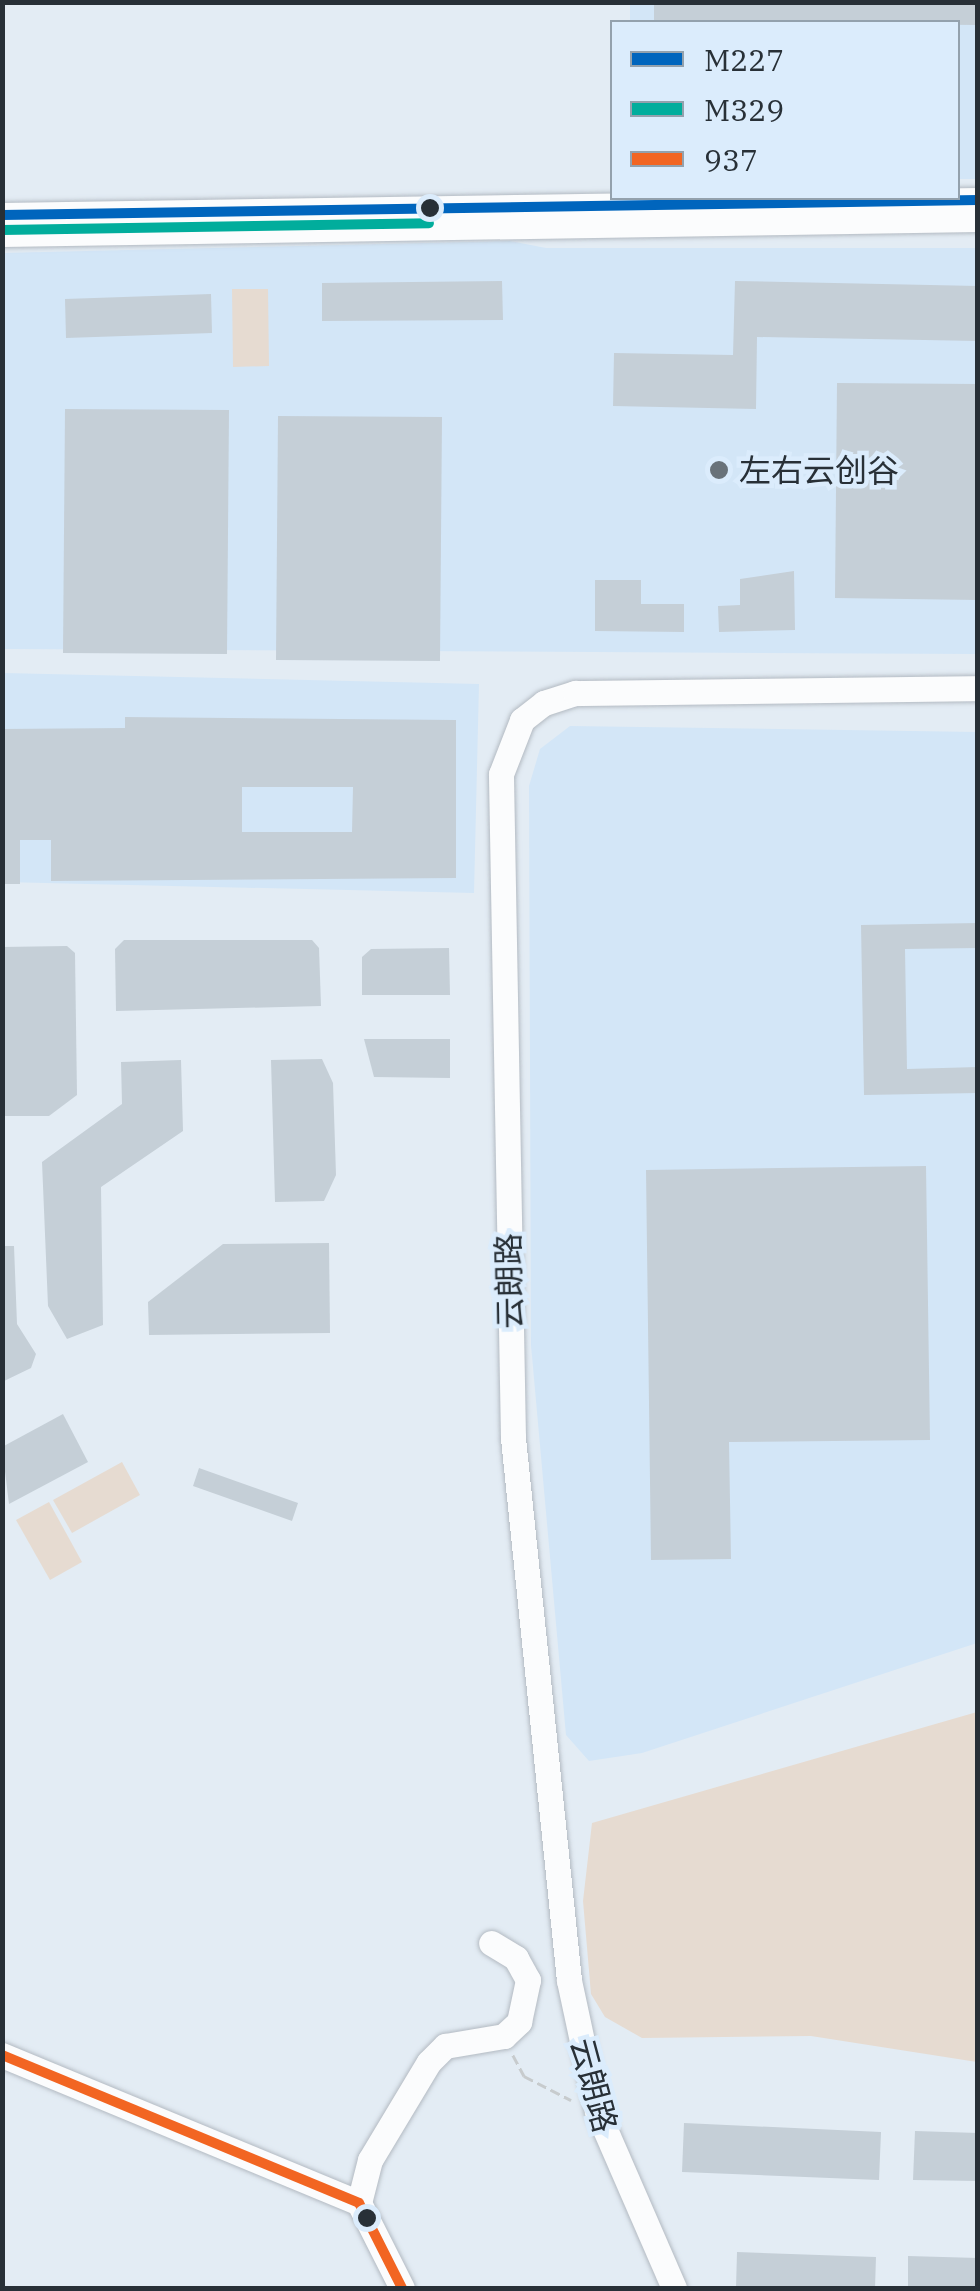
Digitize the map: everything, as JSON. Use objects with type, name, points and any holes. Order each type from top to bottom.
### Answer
[{"type":"street","points":[[2,214],[978,200]]},
{"type":"street","points":[[2,234],[978,219]]},
{"type":"street","name":"云朗路","points":[[674,2288],[597,2111],[569,1980],[513,1438],[501,774],[507,746],[522,720],[544,703],[575,693],[978,688]]},
{"type":"street","points":[[402,2288],[360,2203],[370,2160],[429,2062],[446,2046],[504,2036],[519,2022],[528,1980],[516,1958],[491,1943]]},
{"type":"street","points":[[2,2055],[360,2203]]},
{"type":"path","points":[[504,2036],[524,2076],[597,2111]]},
{"type":"shaded area","points":[[630,3],[977,3],[977,179],[960,179],[960,20],[630,20]]},
{"type":"shaded area","points":[[510,241],[546,248],[977,248],[977,654],[3,649],[2,253]]},
{"type":"shaded area","points":[[232,289],[268,289],[269,366],[233,367]]},
{"type":"shaded area","points":[[3,673],[479,684],[474,893],[3,882]]},
{"type":"shaded area","points":[[570,726],[977,732],[977,1643],[642,1753],[589,1761],[566,1735],[531,1345],[529,786],[540,749]]},
{"type":"shaded area","points":[[122,1462],[140,1495],[72,1533],[53,1500]]},
{"type":"shaded area","points":[[49,1502],[82,1562],[50,1580],[16,1520]]},
{"type":"shaded area","points":[[977,1712],[977,2062],[811,2036],[642,2038],[605,2017],[591,1994],[583,1901],[592,1823]]},
{"type":"building","points":[[654,2],[978,2],[978,25],[960,25],[960,20],[654,20]]},
{"type":"building","points":[[502,281],[503,320],[322,321],[322,283]]},
{"type":"building","points":[[735,281],[978,286],[978,341],[757,337],[756,409],[613,406],[614,353],[733,355]]},
{"type":"building","points":[[211,294],[212,333],[66,338],[65,299]]},
{"type":"building","points":[[837,383],[978,384],[978,600],[835,598]]},
{"type":"building","points":[[65,409],[229,410],[227,654],[63,653]]},
{"type":"building","points":[[278,416],[442,417],[440,661],[276,660]]},
{"type":"building","points":[[794,571],[795,630],[719,632],[718,606],[740,605],[740,579]]},
{"type":"building","points":[[595,580],[641,580],[641,604],[684,604],[684,632],[595,631]]},
{"type":"building","points":[[125,717],[456,720],[456,878],[51,881],[51,840],[20,840],[20,884],[2,884],[2,729],[125,728]],"holes":[[[242,787],[353,787],[352,832],[242,832]]]},
{"type":"building","points":[[978,923],[978,948],[905,949],[907,1069],[978,1067],[978,1093],[864,1095],[861,925]]},
{"type":"building","points":[[124,940],[312,940],[319,948],[321,1006],[116,1011],[115,949]]},
{"type":"building","points":[[67,946],[75,953],[77,1095],[49,1116],[2,1116],[2,947]]},
{"type":"building","points":[[449,948],[450,995],[362,995],[362,957],[371,949]]},
{"type":"building","points":[[364,1039],[450,1039],[450,1078],[374,1077]]},
{"type":"building","points":[[322,1059],[333,1083],[336,1175],[324,1201],[275,1202],[271,1060]]},
{"type":"building","points":[[181,1060],[183,1131],[101,1187],[103,1325],[67,1339],[48,1306],[42,1162],[122,1104],[121,1062]]},
{"type":"building","points":[[926,1166],[930,1440],[729,1442],[731,1559],[651,1560],[646,1170]]},
{"type":"building","points":[[329,1243],[330,1333],[149,1335],[148,1302],[223,1244]]},
{"type":"building","points":[[2,1246],[14,1246],[17,1324],[36,1354],[31,1368],[2,1382]]},
{"type":"building","points":[[63,1414],[88,1462],[9,1504],[2,1447]]},
{"type":"building","points":[[199,1468],[298,1503],[292,1521],[193,1486]]},
{"type":"building","points":[[684,2123],[881,2132],[879,2180],[682,2172]]},
{"type":"building","points":[[915,2131],[978,2133],[978,2181],[913,2180]]},
{"type":"building","points":[[737,2252],[876,2257],[875,2288],[736,2288]]},
{"type":"building","points":[[908,2256],[978,2258],[978,2288],[908,2288]]},
{"type":"transit line","name":"M227","points":[[2,215],[978,200]]},
{"type":"transit line","name":"M329","points":[[2,230],[429,223]]},
{"type":"transit line","name":"937","points":[[2,2055],[359,2203],[402,2288]]},
{"type":"place","name":"左右云创谷","points":[[719,470]]}]
